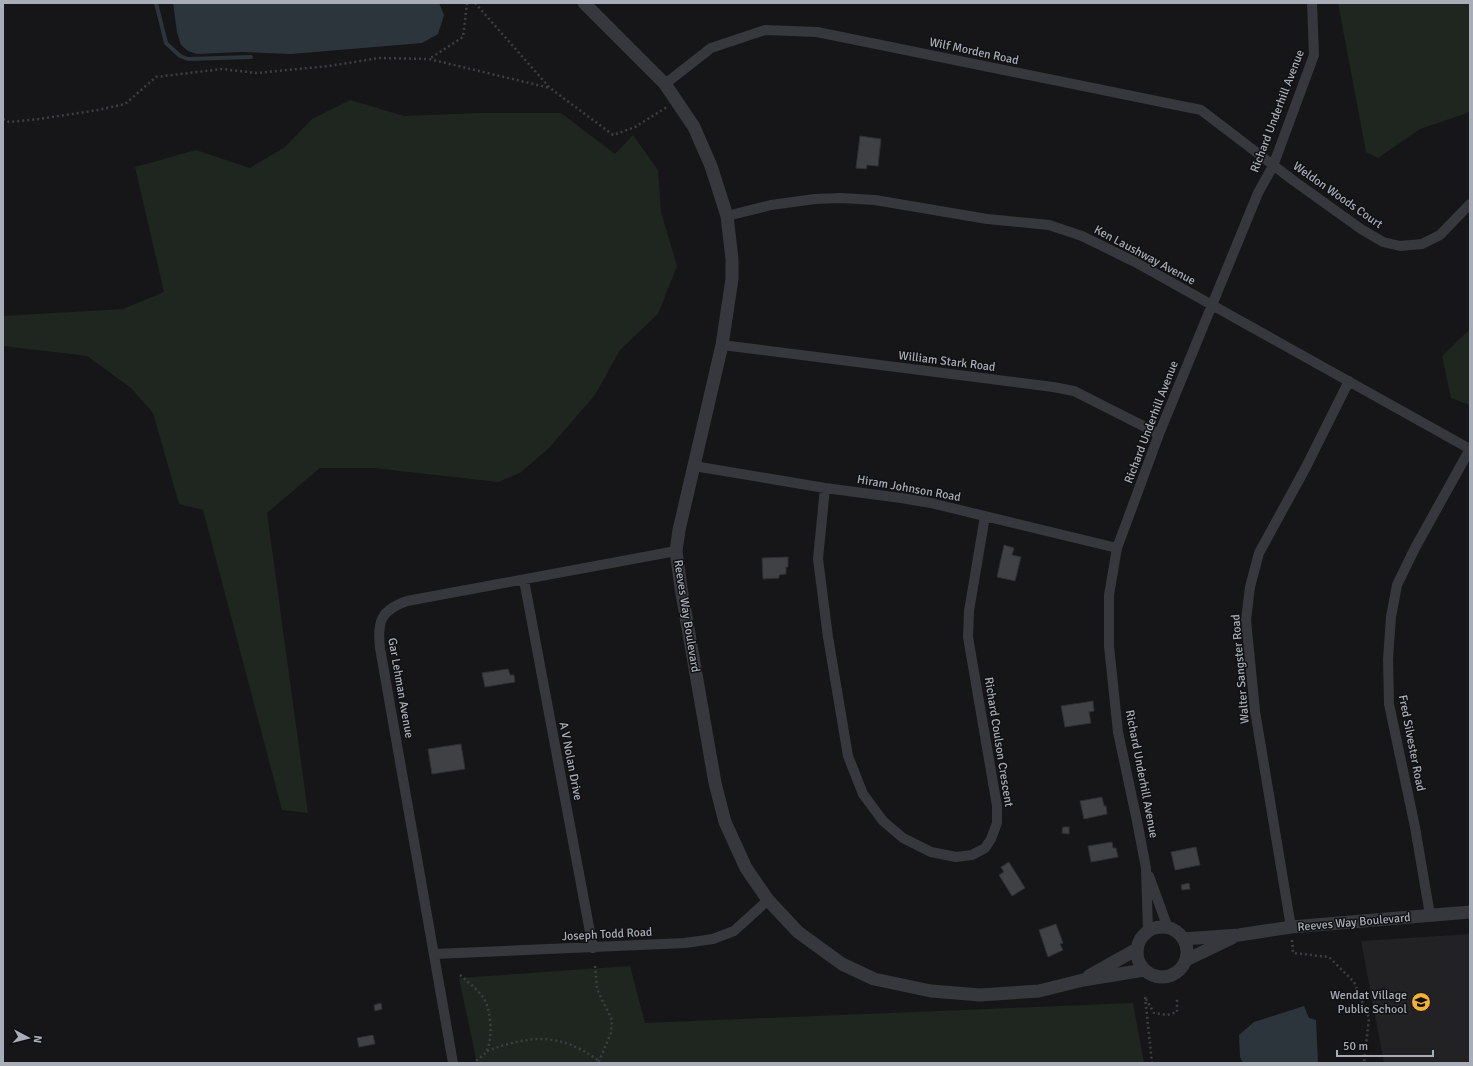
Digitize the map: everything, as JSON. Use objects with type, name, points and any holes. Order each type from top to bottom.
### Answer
[{"type":"street","name":"Reeves Way Boulevard","points":[[584,3],[665,84],[677,101],[694,127],[711,166],[727,216],[732,259],[732,279],[722,345],[679,530],[676,551],[715,783],[726,822],[746,868],[768,900],[798,932],[842,964],[874,979],[931,991],[980,995],[1039,991],[1083,980],[1144,970]]},
{"type":"street","name":"Richard Underhill Avenue","points":[[1148,931],[1146,868],[1138,821],[1118,732],[1109,646],[1109,595],[1117,548],[1159,434],[1258,193],[1273,166],[1314,55],[1312,3]]},
{"type":"street","name":"Wilf Morden Road","points":[[665,84],[711,48],[764,30],[817,32],[1201,110],[1273,166]]},
{"type":"street","name":"Weldon Woods Court","points":[[1273,166],[1361,229],[1383,242],[1400,246],[1422,244],[1440,235],[1470,204]]},
{"type":"street","name":"Ken Laushway Avenue","points":[[727,216],[771,204],[815,199],[841,198],[875,200],[987,219],[1049,225],[1082,236],[1135,262],[1470,449]]},
{"type":"street","name":"William Stark Road","points":[[722,345],[1053,387],[1074,391],[1159,434]]},
{"type":"street","name":"Walter Sangster Road","points":[[1290,927],[1254,711],[1246,620],[1250,587],[1259,553],[1306,466],[1349,381]]},
{"type":"street","name":"Fred Silvester Road","points":[[1430,915],[1415,827],[1389,704],[1388,659],[1391,617],[1397,585],[1415,548],[1470,449]]},
{"type":"street","name":"Hiram Johnson Road","points":[[694,466],[825,488],[931,503],[1117,548]]},
{"type":"street","name":"Richard Coulson Crescent","points":[[825,488],[818,559],[828,637],[848,756],[863,794],[883,821],[903,838],[931,852],[956,857],[972,855],[985,848],[991,839],[997,823],[997,806],[968,637],[969,610],[985,516]]},
{"type":"street","name":"Gar Lehman Avenue","points":[[453,1063],[380,648],[380,622],[389,609],[407,601],[676,551]]},
{"type":"street","name":"A V Nolan Drive","points":[[524,580],[593,948]]},
{"type":"street","name":"Richard Underhill Avenue","points":[[1146,868],[1168,928]]},
{"type":"street","name":"Joseph Todd Road","points":[[435,954],[593,948],[685,943],[713,939],[734,930],[768,900]]},
{"type":"street","name":"Reeves Way Boulevard","points":[[1183,939],[1239,935],[1290,927],[1470,912]]},
{"type":"street","points":[[1154,928],[1168,928],[1174,930],[1183,939],[1186,946],[1186,960],[1182,968],[1168,977],[1151,975],[1144,970],[1140,964],[1137,957],[1137,949],[1143,936],[1148,931],[1154,928]]},
{"type":"street","name":"Reeves Way Boulevard","points":[[1186,960],[1239,935]]},
{"type":"street","name":"Reeves Way Boulevard","points":[[1083,980],[1137,949]]},
{"type":"path","points":[[429,59],[463,37],[467,3]]},
{"type":"path","points":[[475,3],[550,88],[613,135],[635,127],[677,101]]},
{"type":"path","points":[[3,119],[9,122],[39,119],[98,110],[125,104],[156,77],[222,69],[257,73],[329,66],[379,58],[429,59],[550,88]]},
{"type":"path","points":[[1290,927],[1293,952],[1329,957],[1354,982],[1369,1018],[1364,1063]]},
{"type":"path","points":[[476,1061],[487,1051],[508,1043],[525,1039],[541,1038],[575,1047],[600,1062],[611,1033],[612,1020],[597,989],[595,966]]},
{"type":"path","points":[[460,975],[484,998],[488,1008],[490,1036],[487,1051]]},
{"type":"path","points":[[1152,1063],[1145,997],[1154,1013],[1167,1015],[1177,1012],[1177,998]]},
{"type":"shaded area","points":[[173,3],[439,3],[444,15],[438,34],[422,43],[291,54],[242,52],[197,54],[188,51],[181,45],[177,32]]},
{"type":"shaded area","points":[[1338,3],[1470,3],[1470,112],[1420,129],[1378,158],[1366,152]]},
{"type":"shaded area","points":[[350,100],[404,116],[480,113],[561,113],[615,154],[633,135],[658,170],[661,212],[677,266],[658,314],[620,350],[595,395],[548,449],[520,473],[498,482],[373,468],[320,468],[267,513],[308,813],[282,810],[203,510],[179,504],[153,413],[131,388],[87,356],[3,346],[3,316],[123,309],[164,292],[135,167],[196,150],[250,168],[285,147],[312,119]]},
{"type":"shaded area","points":[[1470,329],[1470,405],[1451,398],[1442,356]]},
{"type":"shaded area","name":"Wendat Village Public School","points":[[1470,934],[1470,1063],[1384,1063],[1361,941]]},
{"type":"shaded area","points":[[630,966],[645,1023],[1133,1003],[1144,1063],[477,1063],[459,978]]},
{"type":"shaded area","points":[[1304,1006],[1309,1018],[1316,1020],[1318,1063],[1243,1063],[1240,1057],[1239,1035],[1254,1022]]},
{"type":"building","points":[[860,136],[881,139],[878,166],[867,165],[866,169],[856,168]]},
{"type":"building","points":[[1004,545],[1014,548],[1012,555],[1021,557],[1015,581],[997,577]]},
{"type":"building","points":[[788,557],[786,574],[779,575],[779,578],[763,579],[762,558]]},
{"type":"building","points":[[508,669],[510,675],[514,675],[515,682],[485,687],[482,673]]},
{"type":"building","points":[[1093,701],[1094,711],[1089,712],[1091,723],[1065,727],[1061,706]]},
{"type":"building","points":[[461,744],[465,769],[432,774],[428,749]]},
{"type":"building","points":[[1102,797],[1104,806],[1106,806],[1107,814],[1084,819],[1080,801]]},
{"type":"building","points":[[1063,827],[1069,827],[1069,834],[1062,833]]},
{"type":"building","points":[[1112,842],[1113,848],[1116,848],[1118,857],[1091,862],[1088,846]]},
{"type":"building","points":[[1196,847],[1200,865],[1175,870],[1171,852]]},
{"type":"building","points":[[1009,862],[1025,888],[1012,896],[999,875],[1004,872],[1001,867]]},
{"type":"building","points":[[1189,883],[1190,889],[1182,890],[1181,885]]},
{"type":"building","points":[[1056,924],[1063,943],[1060,944],[1063,950],[1048,957],[1039,930]]},
{"type":"building","points":[[381,1003],[382,1009],[375,1011],[374,1005]]},
{"type":"building","points":[[373,1035],[375,1044],[359,1047],[357,1038]]},
{"type":"waterway","points":[[156,3],[166,43],[180,56],[188,59],[251,57]]},
{"type":"place","name":"Wendat Village Public School","points":[[1421,1002]]}]
